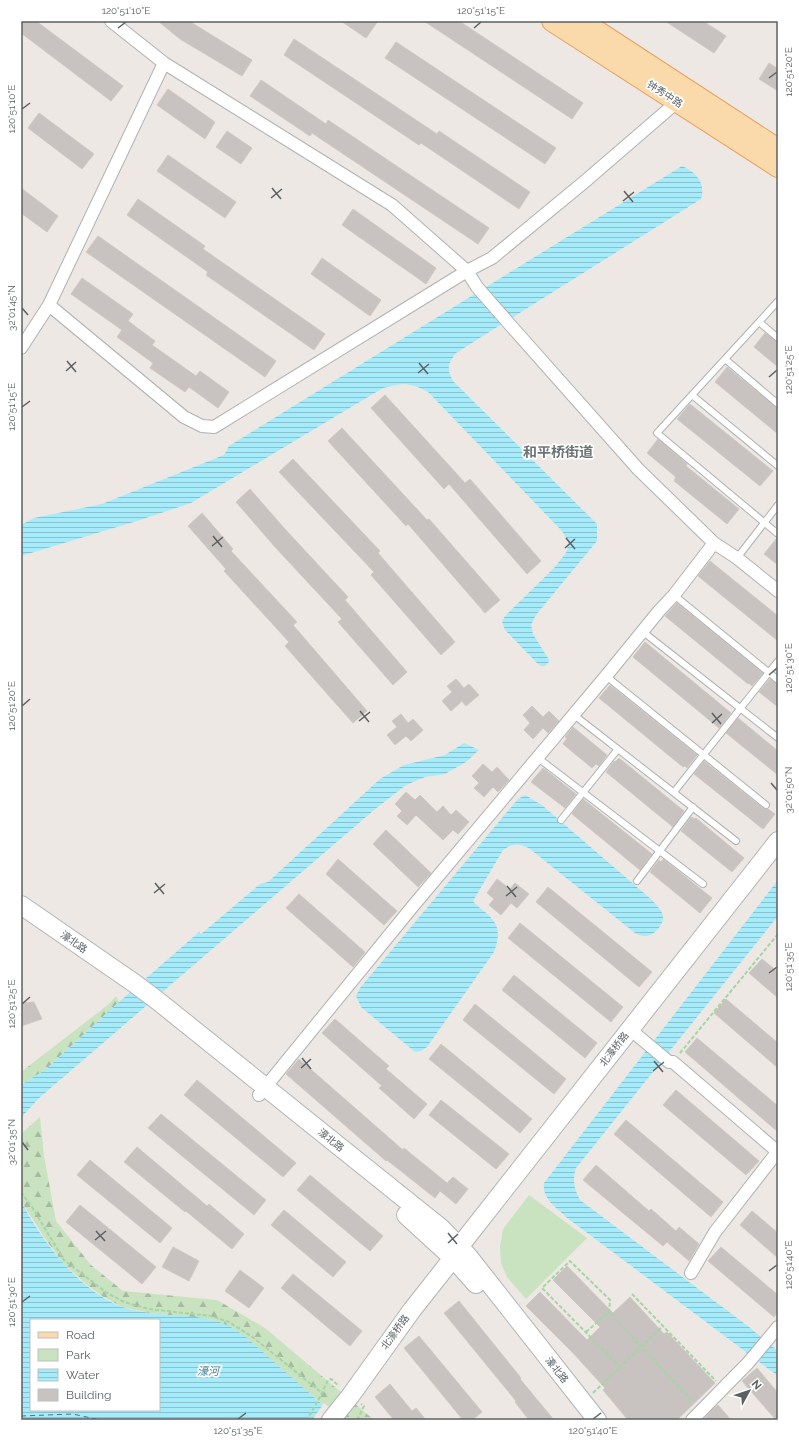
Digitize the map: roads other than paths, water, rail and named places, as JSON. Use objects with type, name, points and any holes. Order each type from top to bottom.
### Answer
[{"type":"main road","name":"钟秀中路","points":[[552,21],[778,167]]},
{"type":"main road","name":"钟秀中路","points":[[582,21],[778,149]]},
{"type":"main road","name":"北濠桥路","points":[[460,1254],[778,841]]},
{"type":"main road","name":"北濠桥路","points":[[336,1414],[412,1310],[643,1040],[778,860]]},
{"type":"main road","name":"濠北路","points":[[21,906],[153,1005],[262,1091],[441,1228],[460,1254],[478,1287],[583,1411],[597,1420]]},
{"type":"main road","name":"濠北路","points":[[21,919],[130,988]]},
{"type":"street","points":[[111,21],[164,63],[392,205],[467,271],[477,287],[638,469],[714,543],[737,558],[778,591]]},
{"type":"street","points":[[21,348],[49,305],[164,63]]},
{"type":"street","points":[[49,305],[184,417],[202,426],[214,426],[293,376],[467,271],[492,258],[583,183],[677,102]]},
{"type":"street","points":[[262,1091],[413,906],[574,715],[642,631],[674,596],[714,543]]},
{"type":"street","points":[[643,1040],[778,1152],[715,1232],[691,1273]]},
{"type":"street","points":[[692,1420],[748,1363],[778,1327]]},
{"type":"lane","points":[[778,301],[656,433],[778,534]]},
{"type":"lane","points":[[759,322],[778,338]]},
{"type":"lane","points":[[724,359],[778,404]]},
{"type":"lane","points":[[692,395],[778,466]]},
{"type":"lane","points":[[737,558],[778,505]]},
{"type":"lane","points":[[674,596],[778,680]]},
{"type":"lane","points":[[642,631],[778,738]]},
{"type":"lane","points":[[674,792],[778,661]]},
{"type":"lane","points":[[606,676],[766,804]]},
{"type":"lane","points":[[574,715],[736,841]]},
{"type":"lane","points":[[561,820],[618,749]]},
{"type":"lane","points":[[538,758],[703,884]]},
{"type":"lane","points":[[637,881],[693,807]]},
{"type":"water","points":[[682,166],[692,171],[699,179],[702,188],[701,199],[456,353],[449,366],[449,373],[453,381],[597,524],[597,541],[536,615],[531,625],[533,634],[549,660],[545,666],[541,666],[537,663],[505,630],[502,622],[505,616],[554,568],[566,553],[569,543],[562,531],[428,392],[416,386],[401,384],[383,388],[191,503],[21,556],[21,525],[34,518],[102,504],[224,455],[229,446]]},
{"type":"water","points":[[464,743],[479,750],[466,762],[445,774],[425,777],[406,785],[374,810],[38,1099],[21,1118],[21,1085],[45,1070],[119,1002],[199,932],[201,934],[260,884],[268,882],[380,779],[404,765],[445,755]]},
{"type":"water","points":[[525,795],[543,806],[652,900],[663,916],[662,923],[660,927],[651,935],[643,936],[635,933],[530,849],[523,846],[513,845],[503,850],[473,901],[490,917],[497,927],[497,944],[494,952],[427,1047],[421,1051],[415,1052],[361,1007],[356,996],[360,988],[518,799]]},
{"type":"water","points":[[778,880],[778,916],[576,1168],[574,1180],[576,1192],[580,1200],[749,1327],[778,1351],[778,1376],[566,1217],[547,1198],[544,1183]]},
{"type":"water","name":"濠河","points":[[21,1201],[39,1232],[50,1247],[76,1277],[91,1289],[106,1299],[129,1309],[210,1319],[229,1326],[253,1343],[340,1420],[21,1420]]},
{"type":"district","name":"和平桥街道","points":[[558,452]]}]
